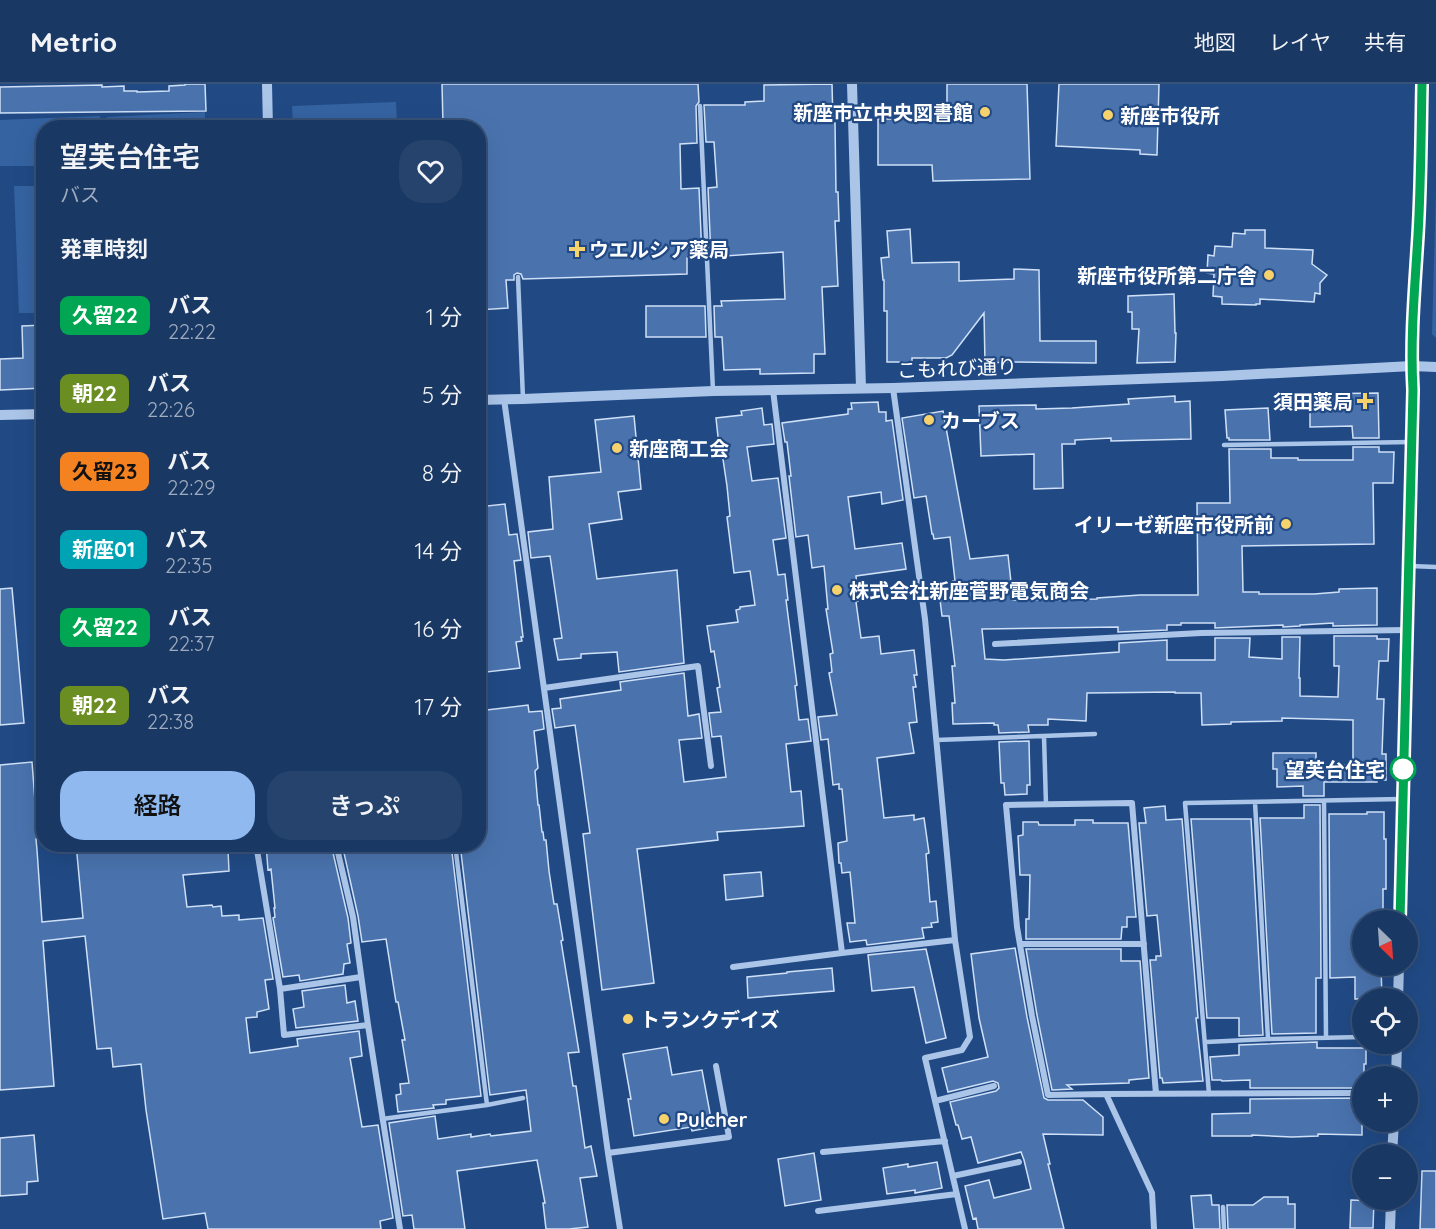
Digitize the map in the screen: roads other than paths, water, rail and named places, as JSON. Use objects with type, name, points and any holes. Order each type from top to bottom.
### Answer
[{"type":"street","points":[[267,84],[268,120]]},
{"type":"street","points":[[852,84],[861,388]]},
{"type":"street","points":[[1400,910],[1406,630],[1410,566],[1412,366],[1422,84]]},
{"type":"street","name":"こもれび通り","points":[[486,400],[713,391],[893,388],[1222,376],[1412,366],[1436,367]]},
{"type":"street","points":[[893,388],[926,619],[955,940],[970,1037],[962,1050],[926,1058],[964,1229]]},
{"type":"street","points":[[773,390],[842,953]]},
{"type":"street","points":[[504,399],[620,1229]]},
{"type":"street","points":[[0,415],[36,414]]},
{"type":"street","points":[[995,644],[1201,633],[1406,630]]},
{"type":"street","points":[[544,688],[698,666],[711,766]]},
{"type":"street","points":[[1156,1094],[1132,803],[1006,805],[1017,927],[1048,1095],[1352,1093]]},
{"type":"street","points":[[257,852],[284,1035],[368,1025]]},
{"type":"street","points":[[338,852],[353,917],[400,1229]]},
{"type":"street","points":[[733,968],[955,940]]},
{"type":"street","points":[[1020,944],[1144,944]]},
{"type":"street","points":[[279,989],[361,977]]},
{"type":"street","points":[[608,1153],[729,1137],[716,1066]]},
{"type":"street","points":[[935,1101],[994,1086]]},
{"type":"street","points":[[1106,1094],[1152,1193],[1154,1229]]},
{"type":"street","points":[[823,1152],[945,1141]]},
{"type":"street","points":[[953,1176],[1019,1162]]},
{"type":"street","points":[[818,1211],[957,1194]]},
{"type":"street","points":[[1390,1229],[1391,1210]]},
{"type":"lane","points":[[700,106],[713,391]]},
{"type":"lane","points":[[518,277],[523,399]]},
{"type":"lane","points":[[1224,445],[1412,442]]},
{"type":"lane","points":[[1410,566],[1436,567]]},
{"type":"lane","points":[[936,740],[1095,734]]},
{"type":"lane","points":[[1044,736],[1046,805]]},
{"type":"lane","points":[[1209,1094],[1185,803],[1402,799]]},
{"type":"lane","points":[[1255,801],[1268,1038]]},
{"type":"lane","points":[[1324,802],[1326,1037]]},
{"type":"lane","points":[[456,852],[487,1105]]},
{"type":"lane","points":[[1206,1042],[1268,1038],[1352,1037]]},
{"type":"lane","points":[[382,1119],[524,1098]]},
{"type":"lane","points":[[1223,1207],[1224,1229]]},
{"type":"place","name":"新座市立中央図書館","points":[[985,112]]},
{"type":"place","name":"新座市役所","points":[[1108,115]]},
{"type":"place","name":"ウエルシア薬局","points":[[577,249]]},
{"type":"place","name":"新座市役所第二庁舎","points":[[1269,275]]},
{"type":"place","name":"須田薬局","points":[[1365,401]]},
{"type":"place","name":"カーブス","points":[[929,420]]},
{"type":"place","name":"新座商工会","points":[[617,448]]},
{"type":"place","name":"イリーゼ新座市役所前","points":[[1286,524]]},
{"type":"place","name":"株式会社新座菅野電気商会","points":[[837,590]]},
{"type":"place","name":"望芙台住宅","points":[[1403,769]]},
{"type":"place","name":"トランクデイズ","points":[[628,1019]]},
{"type":"place","name":"Pulcher","points":[[664,1119]]}]
